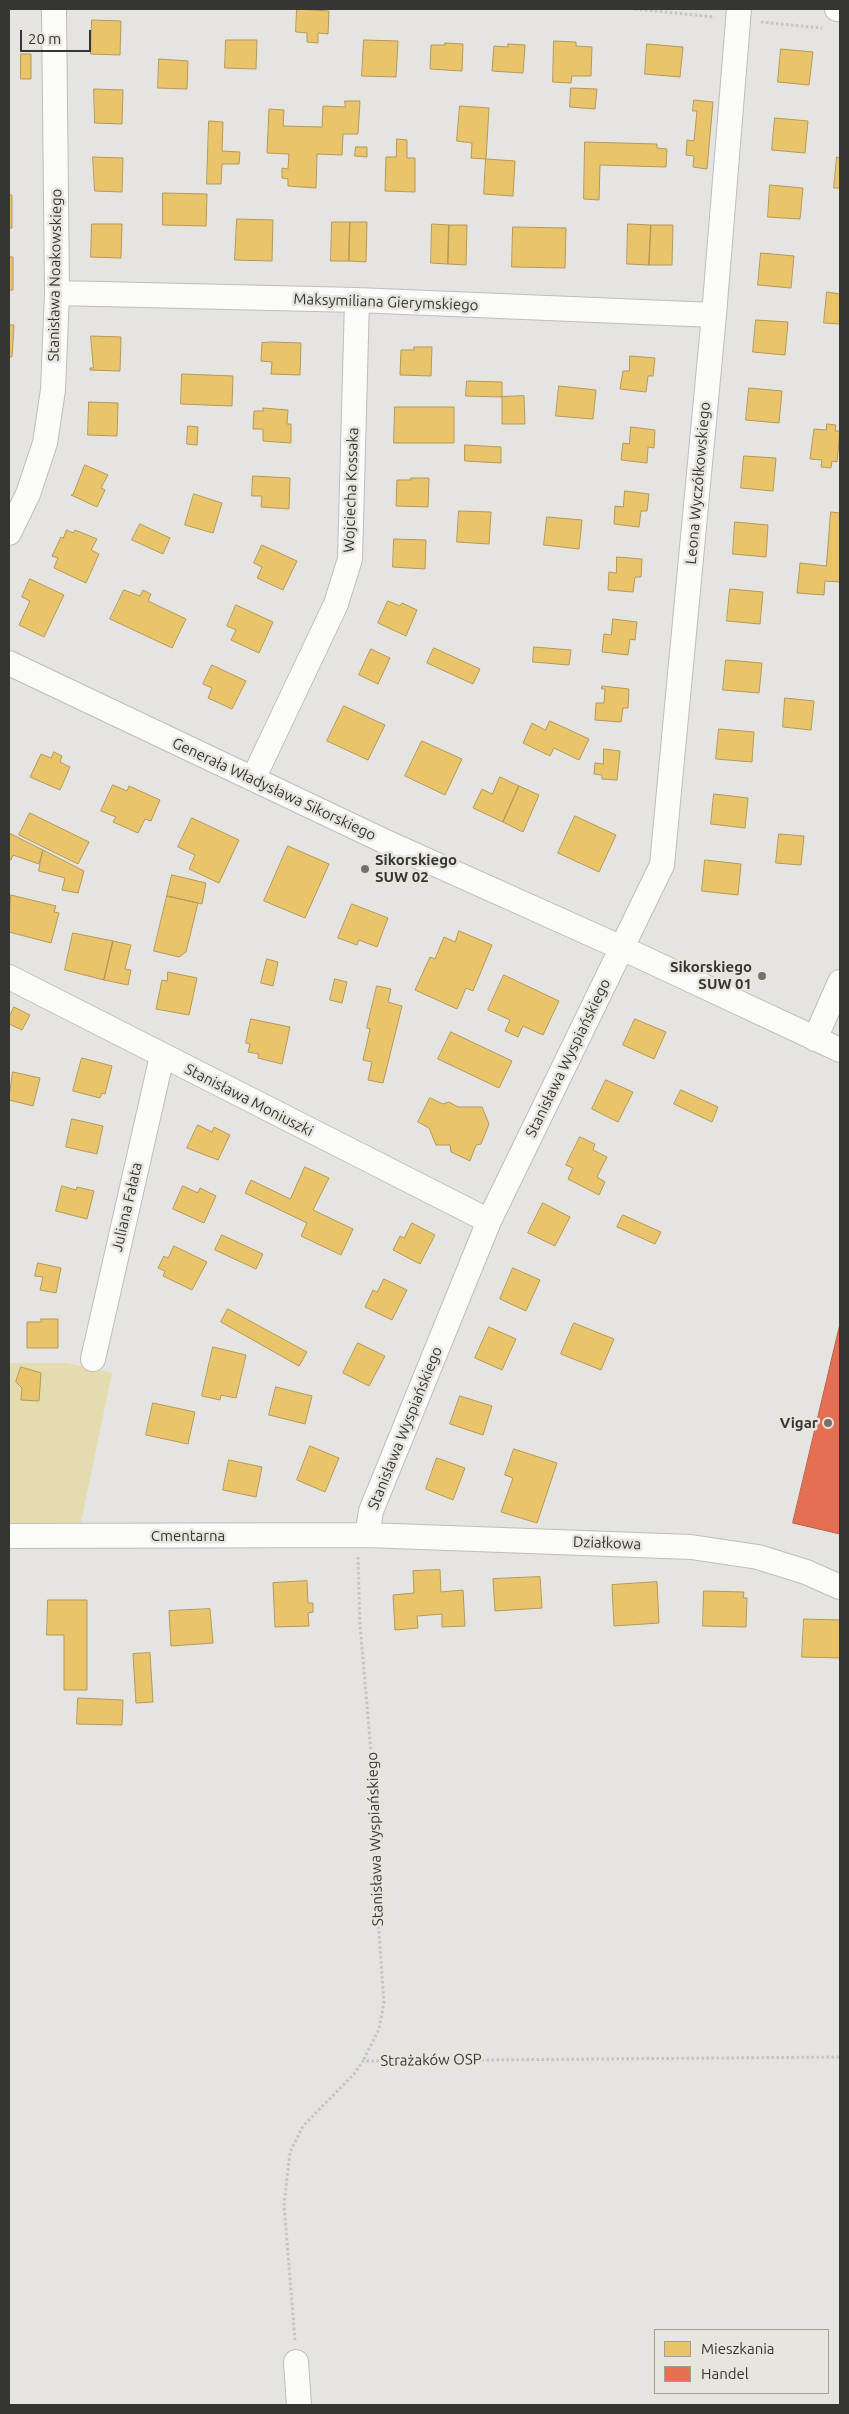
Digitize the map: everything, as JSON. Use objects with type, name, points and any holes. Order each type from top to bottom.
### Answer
[{"type":"street","name":"Stanisława Noakowskiego","points":[[9,533],[28,494],[45,444],[53,390],[57,293],[54,9]]},
{"type":"street","name":"Leona Wyczółkowskiego","points":[[622,948],[662,865],[714,315],[738,15]]},
{"type":"street","name":"Maksymiliana Gierymskiego","points":[[57,293],[357,300],[714,315]]},
{"type":"street","name":"Wojciecha Kossaka","points":[[253,779],[336,604],[350,559],[357,300]]},
{"type":"street","name":"Generała Władysława Sikorskiego","points":[[9,663],[420,858],[622,948],[840,1050]]},
{"type":"street","name":"Stanisława Wyspiańskiego","points":[[367,1535],[371,1511],[489,1220],[622,948]]},
{"type":"street","name":"Stanisława Moniuszki","points":[[9,977],[489,1220]]},
{"type":"street","points":[[815,1039],[840,982]]},
{"type":"street","name":"Juliana Fałata","points":[[93,1359],[162,1056]]},
{"type":"street","name":"Cmentarna","points":[[9,1536],[367,1535]]},
{"type":"street","name":"Działkowa","points":[[367,1535],[691,1547],[758,1557],[806,1572],[840,1587]]},
{"type":"street","points":[[296,2362],[299,2405]]},
{"type":"path","points":[[635,9],[738,15],[774,23],[836,16]]},
{"type":"path","name":"Stanisława Wyspiańskiego","points":[[362,2061],[380,2030],[384,2003],[374,1863],[375,1798],[360,1624],[358,1556],[367,1535]]},
{"type":"path","name":"Strażaków OSP","points":[[296,2362],[284,2205],[290,2152],[303,2126],[354,2074],[362,2061],[840,2057]]},
{"type":"shaded area","points":[[9,1363],[67,1363],[112,1373],[80,1527],[9,1526]]},
{"type":"building: Mieszkania","points":[[297,9],[329,11],[328,34],[318,33],[318,43],[307,42],[307,33],[296,32]]},
{"type":"building: Mieszkania","points":[[92,20],[121,21],[120,55],[91,54]]},
{"type":"building: Mieszkania","points":[[226,40],[257,40],[256,69],[225,68]]},
{"type":"building: Mieszkania","points":[[364,40],[398,41],[396,77],[362,76]]},
{"type":"building: Mieszkania","points":[[554,41],[576,42],[576,46],[592,47],[591,76],[572,76],[571,83],[553,82]]},
{"type":"building: Mieszkania","points":[[445,43],[463,44],[462,71],[430,69],[431,45],[445,45]]},
{"type":"building: Mieszkania","points":[[508,44],[525,45],[523,73],[492,71],[494,46],[508,47]]},
{"type":"building: Mieszkania","points":[[647,44],[683,47],[680,77],[645,74]]},
{"type":"building: Mieszkania","points":[[781,49],[813,52],[809,85],[778,82]]},
{"type":"building: Mieszkania","points":[[21,54],[31,54],[31,79],[21,79]]},
{"type":"building: Mieszkania","points":[[159,59],[188,61],[187,89],[158,88]]},
{"type":"building: Mieszkania","points":[[571,88],[597,89],[595,109],[570,107]]},
{"type":"building: Mieszkania","points":[[94,89],[123,90],[122,124],[95,123]]},
{"type":"building: Mieszkania","points":[[694,100],[713,102],[707,169],[693,167],[694,156],[686,155],[687,140],[694,141],[697,111],[693,111]]},
{"type":"building: Mieszkania","points":[[345,101],[360,101],[358,134],[343,134],[342,155],[317,154],[316,188],[288,186],[288,179],[282,178],[282,168],[288,169],[289,154],[267,153],[269,109],[284,110],[283,126],[322,127],[323,106],[345,107]]},
{"type":"building: Mieszkania","points":[[460,106],[489,108],[486,159],[471,158],[472,143],[457,141]]},
{"type":"building: Mieszkania","points":[[775,118],[808,121],[805,153],[772,150]]},
{"type":"building: Mieszkania","points":[[209,121],[223,122],[222,151],[240,152],[239,164],[222,164],[221,184],[207,184]]},
{"type":"building: Mieszkania","points":[[397,139],[407,140],[407,158],[415,158],[415,192],[385,191],[386,157],[396,157]]},
{"type":"building: Mieszkania","points":[[585,142],[657,144],[657,148],[667,149],[666,167],[600,165],[599,200],[584,199]]},
{"type":"building: Mieszkania","points":[[356,147],[367,147],[367,157],[355,156]]},
{"type":"building: Mieszkania","points":[[93,157],[123,158],[122,192],[95,191]]},
{"type":"building: Mieszkania","points":[[837,157],[840,158],[840,188],[834,188]]},
{"type":"building: Mieszkania","points":[[486,159],[515,161],[513,196],[484,194]]},
{"type":"building: Mieszkania","points":[[770,185],[803,188],[800,219],[768,217]]},
{"type":"building: Mieszkania","points":[[163,193],[207,194],[206,226],[163,225]]},
{"type":"building: Mieszkania","points":[[9,195],[12,195],[12,228],[9,228]]},
{"type":"building: Mieszkania","points":[[237,219],[273,220],[272,261],[235,260]]},
{"type":"building: Mieszkania","points":[[332,222],[350,222],[349,261],[331,261]]},
{"type":"building: Mieszkania","points":[[350,222],[367,222],[366,262],[349,261]]},
{"type":"building: Mieszkania","points":[[92,224],[122,224],[121,258],[91,257]]},
{"type":"building: Mieszkania","points":[[432,224],[449,225],[448,264],[431,263]]},
{"type":"building: Mieszkania","points":[[628,224],[651,225],[649,265],[627,264]]},
{"type":"building: Mieszkania","points":[[449,225],[467,225],[466,265],[448,264]]},
{"type":"building: Mieszkania","points":[[651,225],[673,225],[672,265],[649,265]]},
{"type":"building: Mieszkania","points":[[513,227],[566,228],[565,268],[512,267]]},
{"type":"building: Mieszkania","points":[[761,253],[794,256],[791,288],[758,285]]},
{"type":"building: Mieszkania","points":[[9,257],[13,257],[13,290],[9,290]]},
{"type":"building: Mieszkania","points":[[827,292],[840,294],[840,324],[824,323]]},
{"type":"building: Mieszkania","points":[[756,320],[788,322],[785,355],[753,352]]},
{"type":"building: Mieszkania","points":[[9,325],[14,325],[12,357],[9,357]]},
{"type":"building: Mieszkania","points":[[91,336],[121,337],[120,371],[90,370],[90,368],[93,368]]},
{"type":"building: Mieszkania","points":[[262,343],[301,343],[300,375],[271,374],[272,362],[261,361]]},
{"type":"building: Mieszkania","points":[[414,347],[432,347],[431,376],[400,375],[401,350],[414,350]]},
{"type":"building: Mieszkania","points":[[630,356],[655,358],[653,376],[648,376],[646,392],[620,389],[623,371],[629,371]]},
{"type":"building: Mieszkania","points":[[182,374],[233,376],[232,406],[181,404]]},
{"type":"building: Mieszkania","points":[[467,381],[502,382],[502,397],[466,396]]},
{"type":"building: Mieszkania","points":[[559,386],[596,390],[593,419],[556,416]]},
{"type":"building: Mieszkania","points":[[749,388],[782,391],[779,423],[746,420]]},
{"type":"building: Mieszkania","points":[[524,396],[525,424],[502,424],[502,397]]},
{"type":"building: Mieszkania","points":[[89,402],[118,403],[117,436],[88,435]]},
{"type":"building: Mieszkania","points":[[395,407],[454,407],[454,443],[394,443]]},
{"type":"building: Mieszkania","points":[[263,408],[288,410],[287,424],[291,424],[291,443],[263,441],[263,429],[253,429],[254,411],[263,411]]},
{"type":"building: Mieszkania","points":[[827,424],[836,425],[835,431],[840,431],[837,462],[832,461],[831,468],[821,467],[822,460],[810,459],[814,429],[826,430]]},
{"type":"building: Mieszkania","points":[[188,426],[198,427],[197,445],[187,444]]},
{"type":"building: Mieszkania","points":[[631,427],[655,430],[654,448],[648,447],[647,463],[621,460],[623,443],[629,444]]},
{"type":"building: Mieszkania","points":[[465,445],[501,447],[501,463],[465,461]]},
{"type":"building: Mieszkania","points":[[744,456],[776,458],[773,491],[741,488]]},
{"type":"building: Mieszkania","points":[[85,465],[108,475],[101,488],[105,490],[97,507],[71,495]]},
{"type":"building: Mieszkania","points":[[253,476],[290,478],[289,509],[261,507],[262,496],[252,496]]},
{"type":"building: Mieszkania","points":[[411,478],[429,478],[428,507],[396,506],[397,480],[411,480]]},
{"type":"building: Mieszkania","points":[[625,491],[649,494],[647,511],[641,511],[639,527],[614,524],[615,506],[623,507]]},
{"type":"building: Mieszkania","points":[[194,494],[222,503],[213,533],[185,525]]},
{"type":"building: Mieszkania","points":[[459,511],[491,512],[489,544],[457,542]]},
{"type":"building: Mieszkania","points":[[831,512],[840,513],[840,582],[825,581],[824,595],[797,593],[800,563],[826,566]]},
{"type":"building: Mieszkania","points":[[547,517],[582,520],[579,549],[544,545]]},
{"type":"building: Mieszkania","points":[[735,522],[768,525],[766,557],[733,554]]},
{"type":"building: Mieszkania","points":[[140,524],[170,538],[163,554],[132,540]]},
{"type":"building: Mieszkania","points":[[67,530],[73,533],[75,530],[97,539],[91,550],[99,554],[86,583],[54,568],[58,558],[52,556],[61,537],[63,538]]},
{"type":"building: Mieszkania","points":[[394,539],[426,540],[425,569],[393,567]]},
{"type":"building: Mieszkania","points":[[262,545],[297,561],[283,590],[257,578],[262,567],[254,563]]},
{"type":"building: Mieszkania","points":[[617,557],[642,559],[641,577],[635,577],[633,592],[608,590],[609,572],[616,573]]},
{"type":"building: Mieszkania","points":[[30,579],[64,595],[44,637],[19,625],[30,601],[22,597]]},
{"type":"building: Mieszkania","points":[[730,589],[763,592],[760,624],[727,621]]},
{"type":"building: Mieszkania","points":[[124,590],[140,596],[143,590],[151,594],[148,601],[186,619],[172,648],[110,619]]},
{"type":"building: Mieszkania","points":[[388,601],[400,606],[402,603],[417,610],[406,636],[378,623]]},
{"type":"building: Mieszkania","points":[[236,605],[273,622],[259,653],[231,640],[236,630],[227,626]]},
{"type":"building: Mieszkania","points":[[613,619],[637,622],[635,640],[630,639],[628,655],[602,652],[604,634],[611,635]]},
{"type":"building: Mieszkania","points":[[534,647],[571,650],[569,665],[533,662]]},
{"type":"building: Mieszkania","points":[[434,648],[480,669],[473,684],[427,663]]},
{"type":"building: Mieszkania","points":[[371,649],[390,658],[378,684],[359,675]]},
{"type":"building: Mieszkania","points":[[726,660],[762,663],[759,693],[723,690]]},
{"type":"building: Mieszkania","points":[[212,665],[246,681],[232,709],[208,698],[212,688],[203,684]]},
{"type":"building: Mieszkania","points":[[602,686],[629,689],[628,708],[623,708],[621,722],[595,720],[596,703],[604,703],[605,689],[602,689]]},
{"type":"building: Mieszkania","points":[[785,698],[814,701],[811,730],[783,727]]},
{"type":"building: Mieszkania","points":[[344,706],[385,725],[368,760],[327,741]]},
{"type":"building: Mieszkania","points":[[550,721],[589,739],[579,760],[554,748],[550,756],[523,743],[532,723],[545,730]]},
{"type":"building: Mieszkania","points":[[719,729],[754,732],[752,762],[716,759]]},
{"type":"building: Mieszkania","points":[[422,741],[462,759],[445,795],[405,776]]},
{"type":"building: Mieszkania","points":[[604,749],[620,751],[617,780],[602,779],[602,775],[594,774],[595,763],[603,764]]},
{"type":"building: Mieszkania","points":[[54,752],[62,756],[60,762],[70,767],[60,790],[30,777],[41,754],[51,758]]},
{"type":"building: Mieszkania","points":[[500,777],[519,786],[503,822],[473,808],[482,789],[492,794]]},
{"type":"building: Mieszkania","points":[[113,785],[127,791],[129,786],[160,800],[151,821],[145,819],[138,833],[113,822],[116,817],[101,811]]},
{"type":"building: Mieszkania","points":[[519,786],[539,795],[523,832],[503,822]]},
{"type":"building: Mieszkania","points":[[714,794],[748,798],[745,828],[711,824]]},
{"type":"building: Mieszkania","points":[[30,813],[89,842],[78,864],[19,835]]},
{"type":"building: Mieszkania","points":[[575,816],[616,835],[599,872],[558,853]]},
{"type":"building: Mieszkania","points":[[192,818],[239,840],[219,883],[189,869],[195,855],[178,847]]},
{"type":"building: Mieszkania","points":[[9,833],[43,850],[39,864],[13,855],[11,860],[9,859]]},
{"type":"building: Mieszkania","points":[[779,834],[804,836],[801,865],[776,863]]},
{"type":"building: Mieszkania","points":[[288,846],[329,864],[305,918],[264,901]]},
{"type":"building: Mieszkania","points":[[43,850],[84,871],[78,893],[62,890],[65,878],[39,871]]},
{"type":"building: Mieszkania","points":[[705,860],[741,864],[738,895],[702,891]]},
{"type":"building: Mieszkania","points":[[172,875],[206,883],[202,904],[167,896]]},
{"type":"building: Mieszkania","points":[[11,895],[56,906],[54,912],[59,913],[51,943],[9,932]]},
{"type":"building: Mieszkania","points":[[167,896],[198,903],[186,952],[179,957],[154,951]]},
{"type":"building: Mieszkania","points":[[352,904],[388,918],[377,947],[359,940],[357,945],[338,938]]},
{"type":"building: Mieszkania","points":[[459,931],[492,945],[473,991],[466,988],[457,1009],[415,990],[430,957],[435,959],[444,937],[455,942]]},
{"type":"building: Mieszkania","points":[[73,933],[113,941],[104,980],[65,970]]},
{"type":"building: Mieszkania","points":[[113,941],[131,945],[125,969],[131,970],[128,985],[104,980]]},
{"type":"building: Mieszkania","points":[[267,959],[278,962],[273,986],[261,983]]},
{"type":"building: Mieszkania","points":[[168,972],[197,978],[189,1015],[156,1009],[162,980],[167,981]]},
{"type":"building: Mieszkania","points":[[504,975],[559,1001],[543,1035],[523,1026],[518,1037],[505,1031],[510,1020],[488,1010]]},
{"type":"building: Mieszkania","points":[[335,979],[347,982],[342,1003],[330,1000]]},
{"type":"building: Mieszkania","points":[[377,986],[391,989],[388,1002],[402,1006],[383,1083],[368,1080],[372,1062],[363,1060],[370,1029],[367,1028]]},
{"type":"building: Mieszkania","points":[[14,1007],[30,1015],[22,1030],[9,1024],[9,1018]]},
{"type":"building: Mieszkania","points":[[251,1019],[290,1027],[282,1064],[258,1058],[259,1054],[248,1052],[250,1044],[246,1043]]},
{"type":"building: Mieszkania","points":[[635,1019],[666,1032],[654,1059],[623,1045]]},
{"type":"building: Mieszkania","points":[[451,1032],[512,1061],[499,1088],[438,1059]]},
{"type":"building: Mieszkania","points":[[82,1058],[112,1066],[105,1094],[102,1093],[100,1098],[73,1091]]},
{"type":"building: Mieszkania","points":[[13,1072],[40,1078],[33,1106],[9,1100]]},
{"type":"building: Mieszkania","points":[[606,1080],[633,1092],[618,1122],[592,1109]]},
{"type":"building: Mieszkania","points":[[681,1090],[718,1107],[712,1122],[674,1104]]},
{"type":"building: Mieszkania","points":[[430,1098],[443,1104],[449,1102],[458,1107],[482,1107],[489,1124],[481,1144],[476,1145],[470,1161],[451,1152],[450,1145],[436,1145],[429,1128],[418,1122]]},
{"type":"building: Mieszkania","points":[[72,1119],[103,1126],[97,1154],[66,1147]]},
{"type":"building: Mieszkania","points":[[198,1125],[212,1132],[214,1127],[230,1135],[218,1160],[187,1148]]},
{"type":"building: Mieszkania","points":[[580,1137],[595,1144],[593,1150],[607,1157],[597,1177],[605,1182],[599,1195],[568,1179],[573,1168],[566,1165]]},
{"type":"building: Mieszkania","points":[[305,1167],[329,1178],[313,1210],[353,1229],[341,1255],[301,1236],[307,1223],[245,1193],[251,1180],[290,1199]]},
{"type":"building: Mieszkania","points":[[62,1186],[76,1190],[77,1187],[94,1191],[87,1219],[56,1211]]},
{"type":"building: Mieszkania","points":[[183,1186],[198,1193],[200,1188],[216,1196],[204,1223],[173,1209]]},
{"type":"building: Mieszkania","points":[[543,1203],[570,1217],[555,1246],[528,1233]]},
{"type":"building: Mieszkania","points":[[623,1215],[661,1232],[655,1244],[617,1227]]},
{"type":"building: Mieszkania","points":[[412,1223],[435,1235],[420,1264],[393,1250],[400,1236],[404,1238]]},
{"type":"building: Mieszkania","points":[[222,1235],[263,1254],[256,1269],[215,1250]]},
{"type":"building: Mieszkania","points":[[174,1246],[207,1262],[192,1290],[163,1276],[165,1271],[158,1268],[164,1256],[168,1258]]},
{"type":"building: Mieszkania","points":[[38,1263],[61,1268],[56,1293],[40,1290],[43,1277],[35,1276]]},
{"type":"building: Mieszkania","points":[[513,1268],[540,1280],[526,1311],[500,1299]]},
{"type":"building: Mieszkania","points":[[384,1279],[407,1290],[392,1320],[365,1307],[373,1290],[377,1292]]},
{"type":"building: Mieszkania","points":[[228,1309],[307,1352],[299,1366],[221,1322]]},
{"type":"building: Mieszkania","points":[[41,1319],[58,1319],[58,1348],[27,1348],[27,1322],[41,1322]]},
{"type":"building: Mieszkania","points":[[574,1323],[614,1339],[601,1370],[561,1354]]},
{"type":"building: Mieszkania","points":[[489,1327],[516,1339],[502,1370],[475,1358]]},
{"type":"building: Mieszkania","points":[[358,1343],[385,1356],[369,1386],[343,1373]]},
{"type":"building: Mieszkania","points":[[213,1347],[246,1355],[236,1398],[221,1395],[220,1400],[202,1396]]},
{"type":"building: Mieszkania","points":[[21,1367],[41,1373],[39,1401],[21,1400],[22,1388],[16,1382]]},
{"type":"building: Mieszkania","points":[[276,1387],[312,1396],[305,1424],[269,1415]]},
{"type":"building: Mieszkania","points":[[460,1396],[492,1406],[483,1435],[450,1424]]},
{"type":"building: Mieszkania","points":[[153,1403],[195,1412],[188,1444],[146,1435]]},
{"type":"building: Mieszkania","points":[[310,1446],[339,1458],[325,1492],[297,1480]]},
{"type":"building: Mieszkania","points":[[514,1449],[557,1463],[537,1523],[501,1512],[513,1478],[505,1475]]},
{"type":"building: Mieszkania","points":[[437,1458],[465,1468],[453,1500],[426,1489]]},
{"type":"building: Mieszkania","points":[[229,1460],[262,1467],[256,1497],[223,1490]]},
{"type":"building: Mieszkania","points":[[440,1570],[441,1592],[463,1590],[465,1626],[442,1627],[442,1614],[417,1616],[418,1628],[395,1630],[393,1595],[414,1593],[413,1571]]},
{"type":"building: Mieszkania","points":[[540,1577],[542,1608],[495,1611],[493,1579]]},
{"type":"building: Mieszkania","points":[[307,1581],[308,1603],[313,1603],[313,1612],[308,1613],[309,1626],[275,1627],[273,1583]]},
{"type":"building: Mieszkania","points":[[657,1582],[659,1623],[614,1626],[612,1585]]},
{"type":"building: Mieszkania","points":[[704,1591],[744,1592],[743,1598],[747,1598],[746,1627],[703,1626]]},
{"type":"building: Mieszkania","points":[[48,1600],[87,1600],[87,1690],[64,1690],[64,1635],[47,1635]]},
{"type":"building: Mieszkania","points":[[210,1609],[213,1643],[171,1646],[169,1611]]},
{"type":"building: Mieszkania","points":[[804,1619],[840,1620],[840,1658],[802,1657]]},
{"type":"building: Mieszkania","points":[[150,1653],[153,1702],[136,1703],[133,1654]]},
{"type":"building: Mieszkania","points":[[78,1698],[123,1700],[122,1725],[77,1724]]},
{"type":"building: Handel","name":"Vigar","points":[[840,1324],[840,1534],[793,1523]]},
{"type":"place","name":"Sikorskiego SUW 02","points":[[365,869]]},
{"type":"place","name":"Sikorskiego SUW 01","points":[[762,976]]},
{"type":"place","name":"Vigar","points":[[828,1423]]}]
